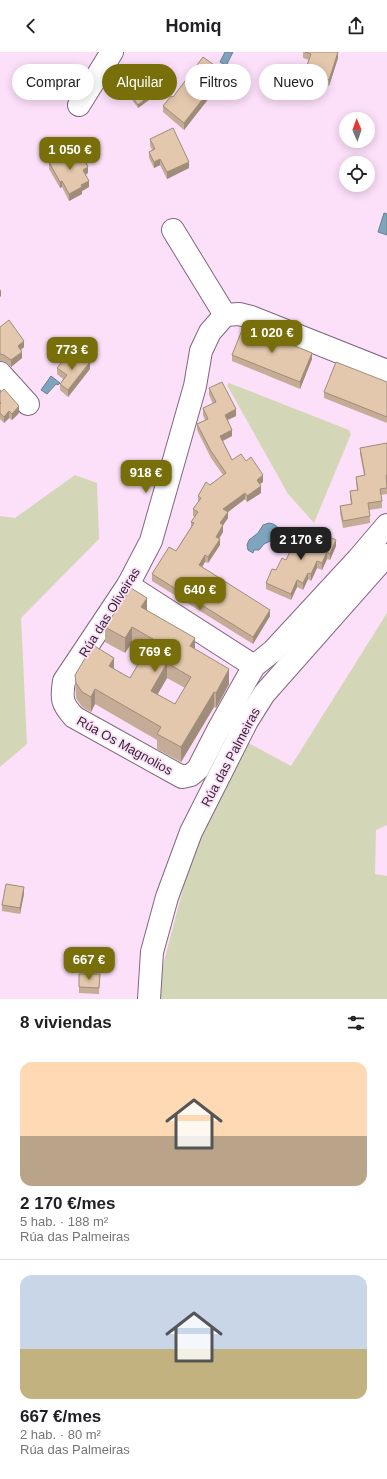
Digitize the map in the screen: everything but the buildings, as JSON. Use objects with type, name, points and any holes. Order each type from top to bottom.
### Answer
[{"type":"street","points":[[79,105],[112,52]]},
{"type":"street","points":[[173,230],[224,315],[239,314],[251,317],[387,371]]},
{"type":"street","name":"Rúa das Oliveiras","points":[[64,681],[128,585],[151,540],[195,386],[200,351],[210,332],[224,315]]},
{"type":"street","points":[[0,373],[28,404]]},
{"type":"street","name":"Rúa das Palmeiras","points":[[190,775],[198,769],[254,666],[273,650],[358,559],[387,525]]},
{"type":"street","name":"Rúa das Palmeiras","points":[[149,999],[152,952],[167,897],[191,832],[247,721],[264,694],[387,555]]},
{"type":"street","points":[[128,585],[254,666]]},
{"type":"street","name":"Rúa Os Magnolios","points":[[64,681],[61,696],[65,707],[74,717],[182,777],[190,775]]},
{"type":"green space","points":[[229,383],[349,430],[351,434],[314,523],[288,494],[227,385]]},
{"type":"green space","points":[[75,475],[97,483],[99,539],[21,618],[27,744],[0,767],[0,516],[15,518]]},
{"type":"green space","points":[[387,613],[387,825],[376,830],[375,874],[387,876],[387,999],[152,999],[163,965],[186,877],[210,808],[243,740],[291,766]]},
{"type":"water","points":[[225,52],[233,52],[227,64],[220,62]]},
{"type":"water","points":[[384,213],[387,214],[387,235],[378,232]]},
{"type":"water","points":[[51,376],[60,383],[58,385],[56,384],[47,394],[41,390]]},
{"type":"water","points":[[269,523],[277,526],[279,532],[277,538],[264,544],[259,550],[254,550],[253,553],[248,550],[247,545],[249,540],[258,533],[263,525]]}]
